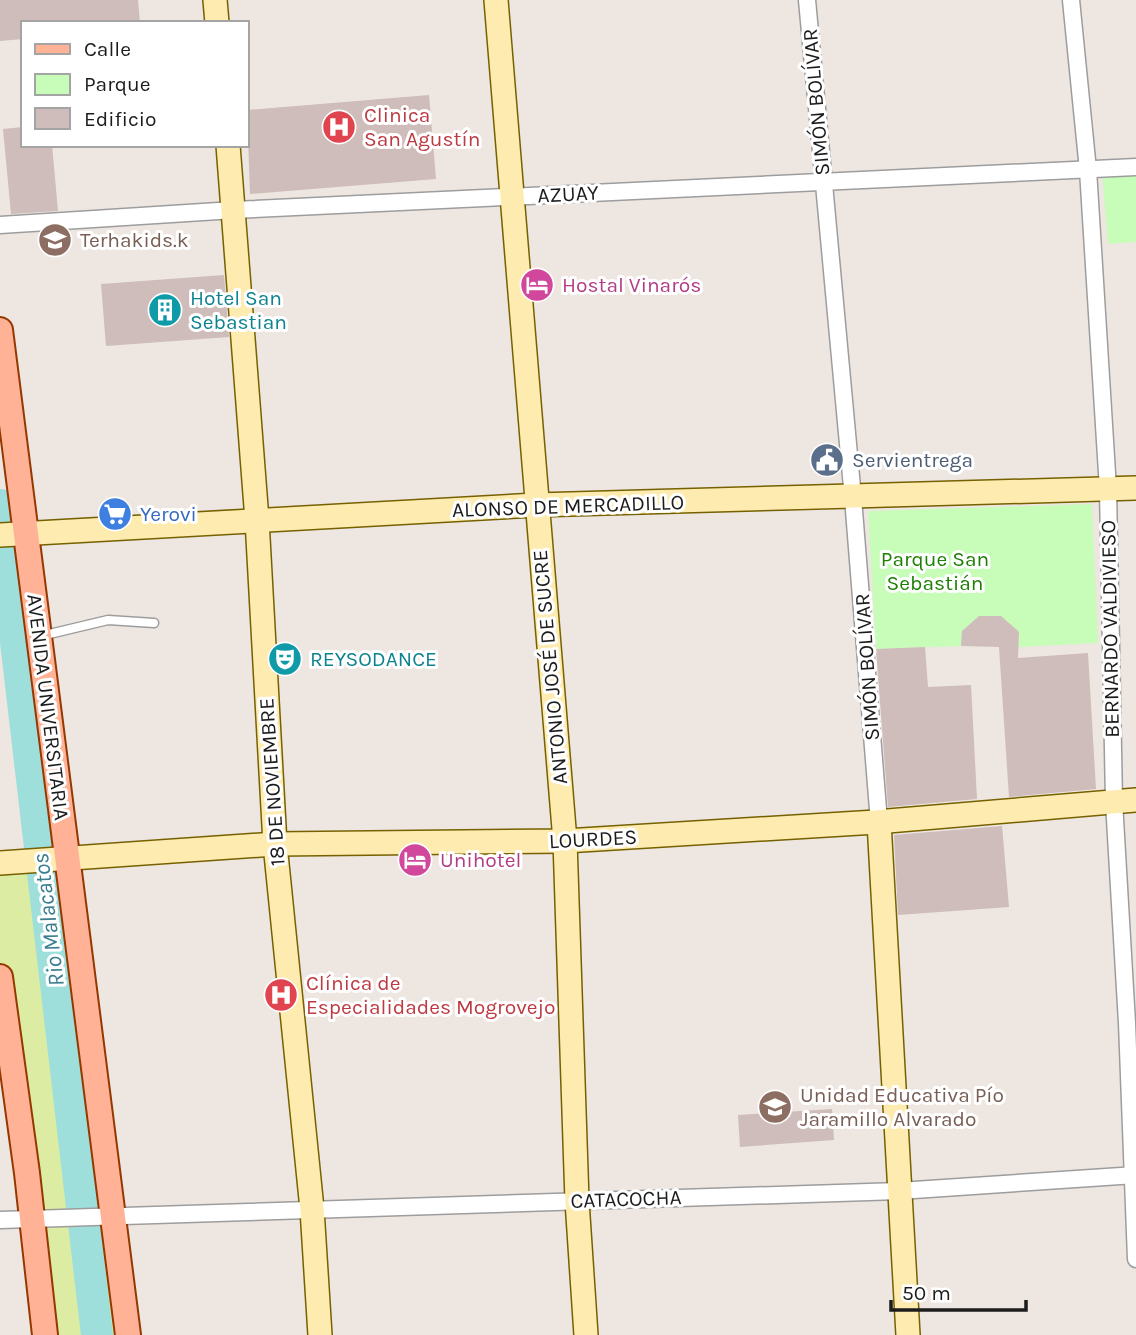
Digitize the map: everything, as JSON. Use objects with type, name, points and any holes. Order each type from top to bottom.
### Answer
[{"type":"main road","name":"AVENIDA UNIVERSITARIA","points":[[0,330],[13,534],[37,638],[60,861],[105,1218],[128,1335]]},
{"type":"main road","points":[[0,977],[40,1219],[44,1335]]},
{"type":"street","points":[[215,0],[217,21]]},
{"type":"street","name":"ANTONIO JOSÉ DE SUCRE","points":[[496,0],[565,841],[577,1201],[586,1335]]},
{"type":"street","name":"SIMÓN BOLÍVAR","points":[[807,0],[853,498],[879,822],[908,1335]]},
{"type":"street","name":"BERNARDO VALDIVIESO","points":[[1071,0],[1088,170],[1125,801],[1136,1259]]},
{"type":"street","name":"18 DE NOVIEMBRE","points":[[228,147],[257,520],[275,844],[312,1209],[320,1335]]},
{"type":"street","name":"AZUAY","points":[[0,225],[234,210],[1136,167]]},
{"type":"street","name":"ALONSO DE MERCADILLO","points":[[13,534],[536,505],[1136,488]]},
{"type":"street","name":"LOURDES","points":[[3,863],[275,844],[565,841],[879,822],[1125,801]]},
{"type":"street","name":"CATACOCHA","points":[[0,1220],[900,1191],[1133,1175]]},
{"type":"lane","points":[[37,638],[108,620],[154,623]]},
{"type":"green space","points":[[1136,171],[1136,242],[1108,244],[1102,172]]},
{"type":"green space","name":"Parque San Sebastián","points":[[1092,504],[1098,643],[1018,647],[1019,632],[1001,616],[979,616],[962,631],[961,646],[876,649],[868,511]]},
{"type":"green space","points":[[69,860],[127,1335],[45,1335],[0,977],[0,863]]},
{"type":"building","points":[[0,0],[138,0],[140,21],[21,21],[21,39],[0,41]]},
{"type":"building","name":"Clinica San Agustín","points":[[429,95],[436,179],[250,194],[248,110]]},
{"type":"building","points":[[21,127],[21,147],[52,147],[58,211],[11,214],[3,129]]},
{"type":"building","name":"Hotel San Sebastian","points":[[224,275],[229,337],[106,346],[101,284]]},
{"type":"building","points":[[979,616],[1001,616],[1019,632],[1018,658],[1088,653],[1096,789],[1009,797],[999,647],[961,646],[962,631]]},
{"type":"building","points":[[925,647],[928,687],[971,685],[977,799],[888,807],[876,649]]},
{"type":"building","points":[[1002,826],[1009,907],[898,915],[894,835]]},
{"type":"building","points":[[832,1109],[834,1140],[740,1147],[738,1115]]},
{"type":"waterway","name":"Rio Malacatos","points":[[0,505],[97,1335]]},
{"type":"place","name":"Clinica San Agustín","points":[[339,127]]},
{"type":"place","name":"Terhakids.k","points":[[55,240]]},
{"type":"place","name":"Hostal Vinarós","points":[[537,285]]},
{"type":"place","name":"Hotel San Sebastian","points":[[165,310]]},
{"type":"place","name":"Servientrega","points":[[827,460]]},
{"type":"place","name":"Yerovi","points":[[115,514]]},
{"type":"place","name":"REYSODANCE","points":[[285,659]]},
{"type":"place","name":"Unihotel","points":[[415,860]]},
{"type":"place","name":"Clínica de Especialidades Mogrovejo","points":[[281,995]]},
{"type":"place","name":"Unidad Educativa Pío Jaramillo Alvarado","points":[[775,1107]]}]
